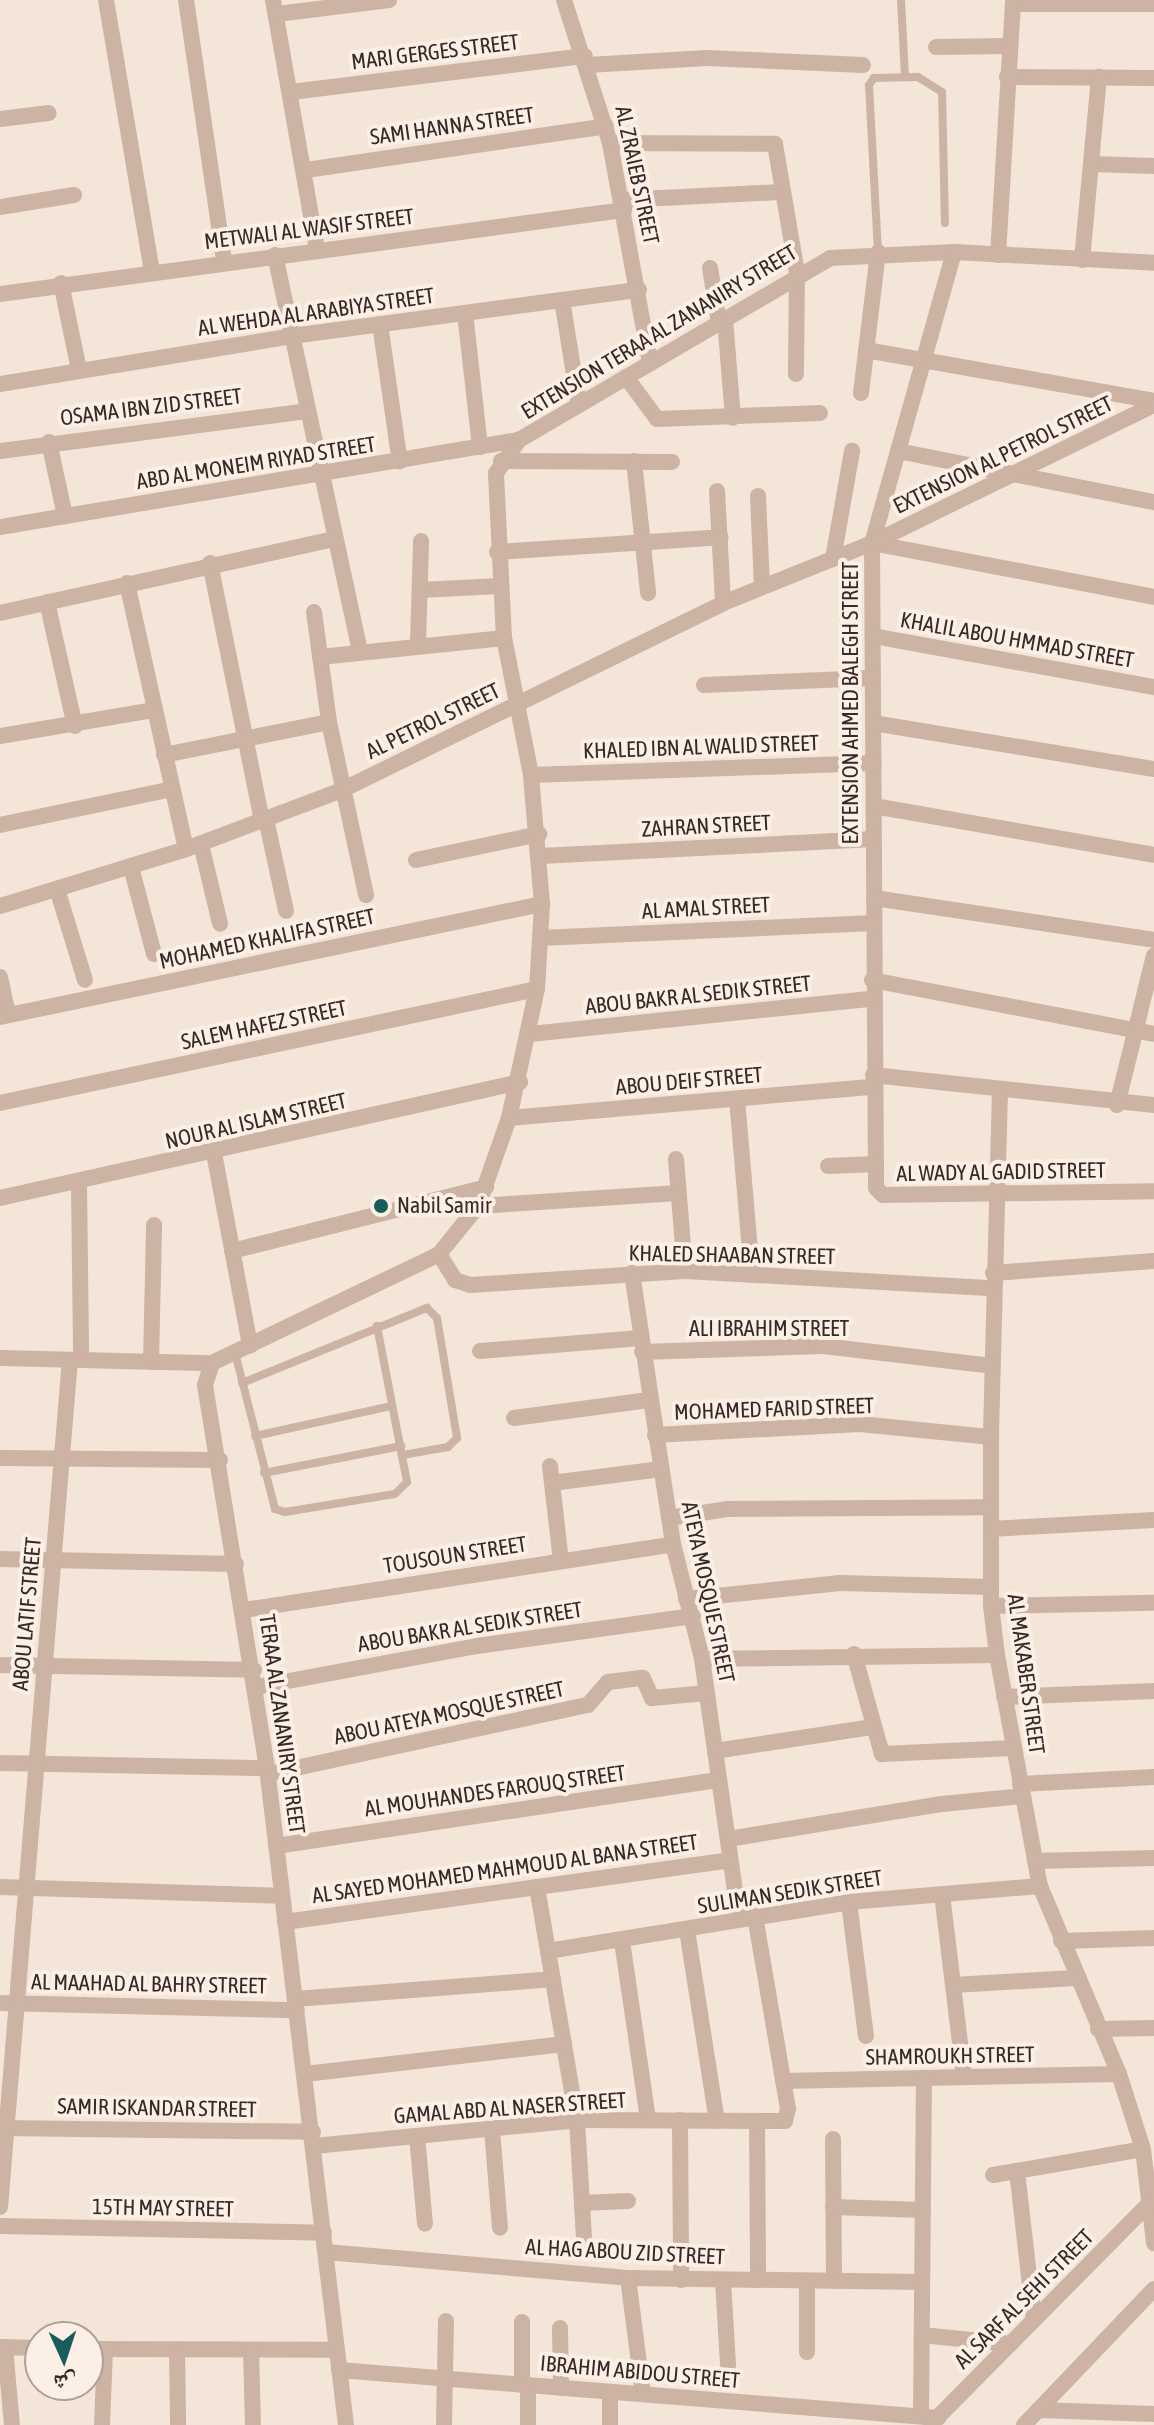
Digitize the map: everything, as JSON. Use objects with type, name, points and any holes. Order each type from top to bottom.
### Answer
[{"type":"street","points":[[106,0],[152,271]]},
{"type":"street","points":[[186,0],[224,261]]},
{"type":"street","points":[[317,250],[306,170],[275,7],[389,0]]},
{"type":"street","name":"AL ZRAIEB STREET","points":[[564,0],[587,60],[608,134],[624,205],[650,363]]},
{"type":"street","points":[[998,255],[1013,2],[1154,4]]},
{"type":"street","points":[[936,47],[1009,46]]},
{"type":"street","name":"MARI GERGES STREET","points":[[291,92],[587,60],[707,58],[863,65]]},
{"type":"street","points":[[1007,77],[1154,78]]},
{"type":"street","points":[[1082,260],[1099,77]]},
{"type":"street","points":[[0,119],[49,113]]},
{"type":"street","name":"SAMI HANNA STREET","points":[[306,170],[608,134],[771,142],[778,148],[780,192]]},
{"type":"street","points":[[1091,164],[1154,166]]},
{"type":"street","points":[[780,192],[797,273],[796,374]]},
{"type":"street","name":"METWALI AL WASIF STREET","points":[[0,294],[624,205],[780,192]]},
{"type":"street","points":[[0,207],[74,195]]},
{"type":"street","points":[[861,393],[878,252]]},
{"type":"street","name":"EXTENSION TERAA AL ZANANIRY STREET","points":[[501,461],[519,440],[722,321],[797,273],[830,258],[878,252],[954,252],[1154,263]]},
{"type":"street","name":"EXTENSION AHMED BALEGH STREET","points":[[876,1164],[871,999],[874,923],[872,543],[954,252]]},
{"type":"street","points":[[275,255],[360,652]]},
{"type":"street","points":[[710,268],[722,321],[733,418]]},
{"type":"street","points":[[61,283],[79,370]]},
{"type":"street","name":"AL WEHDA AL ARABIYA STREET","points":[[0,384],[292,336],[639,290]]},
{"type":"street","points":[[562,300],[579,405]]},
{"type":"street","points":[[465,313],[480,447]]},
{"type":"street","points":[[380,324],[400,462]]},
{"type":"street","points":[[866,350],[924,356],[1154,403]]},
{"type":"street","points":[[626,377],[657,419],[820,413]]},
{"type":"street","name":"EXTENSION AL PETROL STREET","points":[[872,543],[1154,403]]},
{"type":"street","name":"OSAMA IBN ZID STREET","points":[[0,451],[49,442],[307,411]]},
{"type":"street","name":"ABD AL MONEIM RIYAD STREET","points":[[0,527],[321,476],[519,440]]},
{"type":"street","points":[[49,442],[65,516]]},
{"type":"street","points":[[833,559],[852,451]]},
{"type":"street","points":[[898,451],[1154,502]]},
{"type":"street","points":[[0,1358],[212,1363],[439,1254],[478,1206],[520,1082],[537,989],[542,904],[539,834],[531,775],[504,638],[493,486],[501,461],[672,462]]},
{"type":"street","points":[[634,461],[648,593]]},
{"type":"street","points":[[717,491],[723,603]]},
{"type":"street","points":[[758,496],[762,587]]},
{"type":"street","points":[[497,552],[720,537]]},
{"type":"street","points":[[0,613],[210,563],[335,539]]},
{"type":"street","points":[[418,644],[421,541]]},
{"type":"street","points":[[872,543],[1154,597]]},
{"type":"street","name":"AL PETROL STREET","points":[[0,906],[193,846],[342,790],[723,603],[872,543]]},
{"type":"street","points":[[210,563],[245,737],[286,911]]},
{"type":"street","points":[[127,583],[172,789],[220,924]]},
{"type":"street","points":[[420,590],[500,586]]},
{"type":"street","points":[[47,602],[75,726]]},
{"type":"street","points":[[314,612],[329,722],[366,895]]},
{"type":"street","name":"KHALIL ABOU HMMAD STREET","points":[[873,636],[1154,687]]},
{"type":"street","points":[[320,657],[418,644],[504,638]]},
{"type":"street","points":[[704,685],[873,678]]},
{"type":"street","points":[[0,736],[75,726],[153,710]]},
{"type":"street","points":[[164,755],[329,722]]},
{"type":"street","points":[[873,723],[1154,769]]},
{"type":"street","name":"KHALED IBN AL WALID STREET","points":[[531,775],[874,763]]},
{"type":"street","points":[[0,825],[172,789]]},
{"type":"street","points":[[874,806],[1154,855]]},
{"type":"street","points":[[416,860],[539,834]]},
{"type":"street","name":"ZAHRAN STREET","points":[[540,856],[874,839]]},
{"type":"street","points":[[131,867],[154,954]]},
{"type":"street","points":[[57,889],[85,980]]},
{"type":"street","points":[[874,898],[1154,940]]},
{"type":"street","name":"MOHAMED KHALIFA STREET","points":[[4,1016],[542,904]]},
{"type":"street","name":"AL AMAL STREET","points":[[541,938],[874,923]]},
{"type":"street","points":[[1117,1105],[1154,956]]},
{"type":"street","points":[[0,977],[4,1016]]},
{"type":"street","points":[[872,980],[1154,1034]]},
{"type":"street","name":"SALEM HAFEZ STREET","points":[[0,1103],[537,989]]},
{"type":"street","name":"ABOU BAKR AL SEDIK STREET","points":[[530,1034],[871,999]]},
{"type":"street","name":"ABOU DEIF STREET","points":[[509,1118],[737,1099],[873,1081],[1000,1090],[1117,1105],[1154,1105]]},
{"type":"street","name":"NOUR AL ISLAM STREET","points":[[0,1198],[79,1184],[520,1082]]},
{"type":"street","name":"AL MAKABER STREET","points":[[1000,1090],[994,1196],[991,1437],[991,1606],[997,1655],[1040,1886],[1075,1978],[1119,2074],[1143,2149],[1154,2243]]},
{"type":"street","points":[[737,1099],[752,1273]]},
{"type":"street","points":[[214,1153],[232,1251],[243,1350]]},
{"type":"street","points":[[676,1159],[685,1271]]},
{"type":"street","points":[[828,1166],[876,1164]]},
{"type":"street","name":"AL WADY AL GADID STREET","points":[[876,1164],[876,1188],[883,1195],[994,1196],[1154,1191]]},
{"type":"street","name":"ABOU LATIF STREET","points":[[0,2207],[8,2003],[26,1888],[62,1459],[75,1360],[79,1184]]},
{"type":"street","points":[[232,1251],[486,1187]]},
{"type":"street","points":[[478,1206],[679,1193]]},
{"type":"street","points":[[151,1362],[154,1225]]},
{"type":"street","name":"KHALED SHAABAN STREET","points":[[439,1254],[455,1280],[470,1285],[685,1271],[993,1281],[1154,1261]]},
{"type":"street","name":"ATEYA MOSQUE STREET","points":[[632,1273],[673,1544],[702,1659],[730,1860],[747,1918],[783,2081],[788,2117],[779,2123],[757,2122]]},
{"type":"street","name":"ALI IBRAHIM STREET","points":[[480,1351],[641,1345],[823,1346],[992,1366]]},
{"type":"street","name":"TERAA AL ZANANIRY STREET","points":[[212,1363],[205,1385],[220,1460],[268,1771],[346,2425]]},
{"type":"street","points":[[514,1418],[649,1400]]},
{"type":"street","name":"MOHAMED FARID STREET","points":[[655,1435],[860,1424],[991,1437]]},
{"type":"street","points":[[0,1458],[220,1460]]},
{"type":"street","points":[[561,1561],[551,1474],[661,1469]]},
{"type":"street","points":[[669,1518],[728,1509],[991,1507]]},
{"type":"street","points":[[991,1529],[1154,1520]]},
{"type":"street","name":"TOUSOUN STREET","points":[[244,1610],[673,1544]]},
{"type":"street","points":[[0,1559],[236,1564]]},
{"type":"street","points":[[686,1599],[840,1583],[991,1587]]},
{"type":"street","points":[[991,1606],[1154,1603]]},
{"type":"street","name":"ABOU BAKR AL SEDIK STREET","points":[[0,1665],[255,1678],[693,1616]]},
{"type":"street","points":[[854,1654],[877,1747],[886,1755],[1013,1748]]},
{"type":"street","points":[[702,1659],[854,1654],[997,1655]]},
{"type":"street","name":"ABOU ATEYA MOSQUE STREET","points":[[268,1771],[588,1705],[608,1682],[643,1678],[652,1698],[707,1693]]},
{"type":"street","points":[[1004,1697],[1154,1691]]},
{"type":"street","points":[[715,1751],[871,1727]]},
{"type":"street","points":[[0,1763],[268,1771]]},
{"type":"street","name":"AL SAYED MOHAMED MAHMOUD AL BANA STREET","points":[[728,1839],[1022,1790],[1154,1777]]},
{"type":"street","name":"AL MOUHANDES FAROUQ STREET","points":[[276,1846],[719,1780]]},
{"type":"street","points":[[1035,1861],[1154,1858]]},
{"type":"street","name":"AL SAYED MOHAMED MAHMOUD AL BANA STREET","points":[[285,1922],[730,1860]]},
{"type":"street","name":"SULIMAN SEDIK STREET","points":[[548,1951],[849,1902],[1040,1886]]},
{"type":"street","points":[[0,1887],[282,1896]]},
{"type":"street","points":[[537,1887],[577,2120],[584,2237]]},
{"type":"street","points":[[942,1894],[964,2077]]},
{"type":"street","points":[[849,1902],[866,2036]]},
{"type":"street","points":[[687,1930],[717,2121]]},
{"type":"street","points":[[1061,1941],[1154,1938]]},
{"type":"street","points":[[622,1941],[648,2120]]},
{"type":"street","points":[[953,1985],[1075,1978]]},
{"type":"street","name":"AL MAAHAD AL BAHRY STREET","points":[[8,2003],[296,2004],[553,1979]]},
{"type":"street","points":[[1098,2029],[1154,2028]]},
{"type":"street","points":[[305,2074],[564,2044]]},
{"type":"street","name":"SHAMROUKH STREET","points":[[783,2081],[1119,2074]]},
{"type":"street","points":[[924,2078],[922,2335],[930,2420]]},
{"type":"street","name":"GAMAL ABD AL NASER STREET","points":[[314,2139],[417,2136],[577,2120],[757,2122]]},
{"type":"street","points":[[680,2120],[681,2280]]},
{"type":"street","points":[[757,2122],[758,2280]]},
{"type":"street","name":"SAMIR ISKANDAR STREET","points":[[3,2128],[314,2139]]},
{"type":"street","points":[[492,2129],[500,2228]]},
{"type":"street","points":[[417,2136],[425,2224]]},
{"type":"street","points":[[833,2139],[834,2281]]},
{"type":"street","points":[[993,2175],[1143,2149]]},
{"type":"street","points":[[1017,2171],[1034,2320]]},
{"type":"street","points":[[582,2203],[628,2201]]},
{"type":"street","name":"AL SARF AL SEHI STREET","points":[[930,2420],[1011,2344],[1149,2204]]},
{"type":"street","points":[[833,2207],[923,2210]]},
{"type":"street","name":"15TH MAY STREET","points":[[0,2226],[324,2233]]},
{"type":"street","name":"AL HAG ABOU ZID STREET","points":[[326,2252],[628,2278],[922,2282]]},
{"type":"street","points":[[628,2278],[643,2394]]},
{"type":"street","points":[[723,2280],[728,2365]]},
{"type":"street","points":[[807,2281],[807,2352]]},
{"type":"street","points":[[1024,2425],[1154,2289]]},
{"type":"street","points":[[444,2425],[446,2321]]},
{"type":"street","points":[[522,2322],[528,2425]]},
{"type":"street","points":[[560,2328],[561,2388]]},
{"type":"street","points":[[922,2335],[1011,2344]]},
{"type":"street","points":[[12,2425],[2,2347],[24,2348]]},
{"type":"street","points":[[104,2349],[337,2350]]},
{"type":"street","points":[[177,2349],[178,2425]]},
{"type":"street","points":[[251,2350],[253,2425]]},
{"type":"street","name":"IBRAHIM ABIDOU STREET","points":[[339,2370],[930,2420]]},
{"type":"street","points":[[610,2392],[610,2425]]},
{"type":"street","points":[[100,2401],[102,2425]]},
{"type":"street","points":[[1038,2410],[1154,2414]]},
{"type":"lane","points":[[901,0],[905,77]]},
{"type":"lane","points":[[878,252],[869,85],[874,78],[927,80],[944,97],[945,223]]},
{"type":"lane","points":[[242,1383],[422,1308],[437,1318],[457,1438],[448,1447],[402,1451],[264,1473]]},
{"type":"lane","points":[[243,1350],[242,1383],[272,1505],[285,1512],[400,1493],[407,1482],[377,1326]]},
{"type":"lane","points":[[255,1436],[392,1406]]},
{"type":"place","name":"Nabil Samir","points":[[381,1206]]}]
